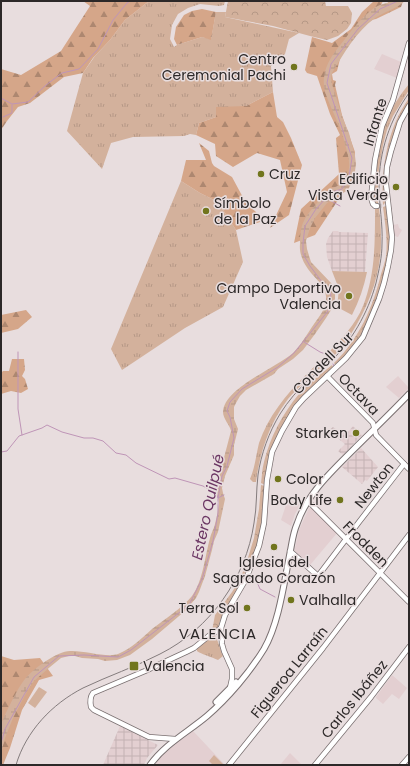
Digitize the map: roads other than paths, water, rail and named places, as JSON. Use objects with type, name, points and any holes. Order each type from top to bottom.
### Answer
[{"type":"main road","points":[[173,739],[197,724],[215,708],[232,691],[264,649],[273,630],[278,613],[290,551],[297,523],[302,511],[324,480],[409,394]]},
{"type":"main road","points":[[150,765],[173,739],[211,708],[250,669]]},
{"type":"street","name":"Infante","points":[[377,206],[372,204],[371,201],[375,160],[382,126],[393,100],[409,43]]},
{"type":"street","name":"Condell Sur","points":[[221,639],[221,628],[225,614],[246,579],[259,546],[265,514],[266,493],[272,452],[276,442],[296,407],[346,358],[363,337],[379,299],[384,283],[392,237],[386,205],[387,167],[400,122],[409,106]]},
{"type":"street","name":"Octava","points":[[327,376],[374,423],[376,435],[409,469]]},
{"type":"street","name":"Newton","points":[[290,551],[318,576],[404,464]]},
{"type":"street","name":"Frodden","points":[[308,501],[409,602]]},
{"type":"street","name":"Figueroa Larraín","points":[[229,765],[323,648],[409,535]]},
{"type":"street","points":[[173,739],[149,737],[94,710],[91,707],[90,699],[93,692],[145,671],[194,648],[221,628]]},
{"type":"street","points":[[214,633],[218,634],[221,639],[224,651],[232,669],[230,688]]},
{"type":"street","name":"Carlos Ibáñez","points":[[315,765],[371,697],[409,647]]},
{"type":"street","points":[[402,765],[409,756]]},
{"type":"waterway","points":[[1,98],[12,104],[28,102],[46,85],[62,73],[79,69],[98,49],[113,20],[130,1]]},
{"type":"waterway","name":"Estero Quilpué","points":[[1,743],[5,729],[34,677],[59,656],[84,655],[118,657],[131,650],[189,605],[202,579],[213,541],[222,476],[227,466],[234,438],[230,417],[227,411],[230,402],[242,389],[278,367],[294,353],[328,311],[331,294],[303,254],[303,243],[305,226],[316,209],[332,192],[342,189],[349,177],[352,158],[327,83],[331,64],[358,29],[380,9],[398,1]]},
{"type":"waterway","points":[[3,117],[12,113],[12,105]]},
{"type":"waterway","points":[[326,198],[340,206]]},
{"type":"waterway","points":[[304,342],[328,355],[329,359]]},
{"type":"waterway","points":[[18,352],[18,409],[22,435]]},
{"type":"waterway","points":[[1,452],[7,451],[19,436],[47,425],[62,432],[103,441],[116,453],[126,455],[136,463],[169,479],[175,478],[203,486],[216,493],[218,498],[224,495]]},
{"type":"waterway","points":[[250,578],[257,582],[260,589],[275,597]]},
{"type":"tunnel","points":[[377,206],[383,206]]},
{"type":"railway","points":[[16,765],[26,741],[33,730],[51,710],[83,688],[151,659],[178,643],[195,631],[210,616],[223,600],[234,582],[250,543],[255,517],[259,467],[263,451],[272,428],[283,409],[297,392],[308,380],[326,366],[344,347],[358,327],[373,294],[382,249],[379,185],[383,148],[396,114],[409,93]]},
{"type":"place","name":"Centro Ceremonial Pachi","points":[[294,67]]},
{"type":"place","name":"Cruz","points":[[261,174]]},
{"type":"place","name":"Edificio Vista Verde","points":[[396,187]]},
{"type":"place","name":"Símbolo de la Paz","points":[[206,211]]},
{"type":"place","name":"Campo Deportivo Valencia","points":[[349,296]]},
{"type":"place","name":"Starken","points":[[356,433]]},
{"type":"place","name":"Color","points":[[278,479]]},
{"type":"place","name":"Body Life","points":[[340,500]]},
{"type":"place","name":"Iglesia del Sagrado Corazón","points":[[274,547]]},
{"type":"place","name":"Valhalla","points":[[291,600]]},
{"type":"place","name":"Terra Sol","points":[[247,608]]},
{"type":"place","name":"Valencia","points":[[134,666]]},
{"type":"district","name":"VALENCIA","points":[[218,634]]}]
